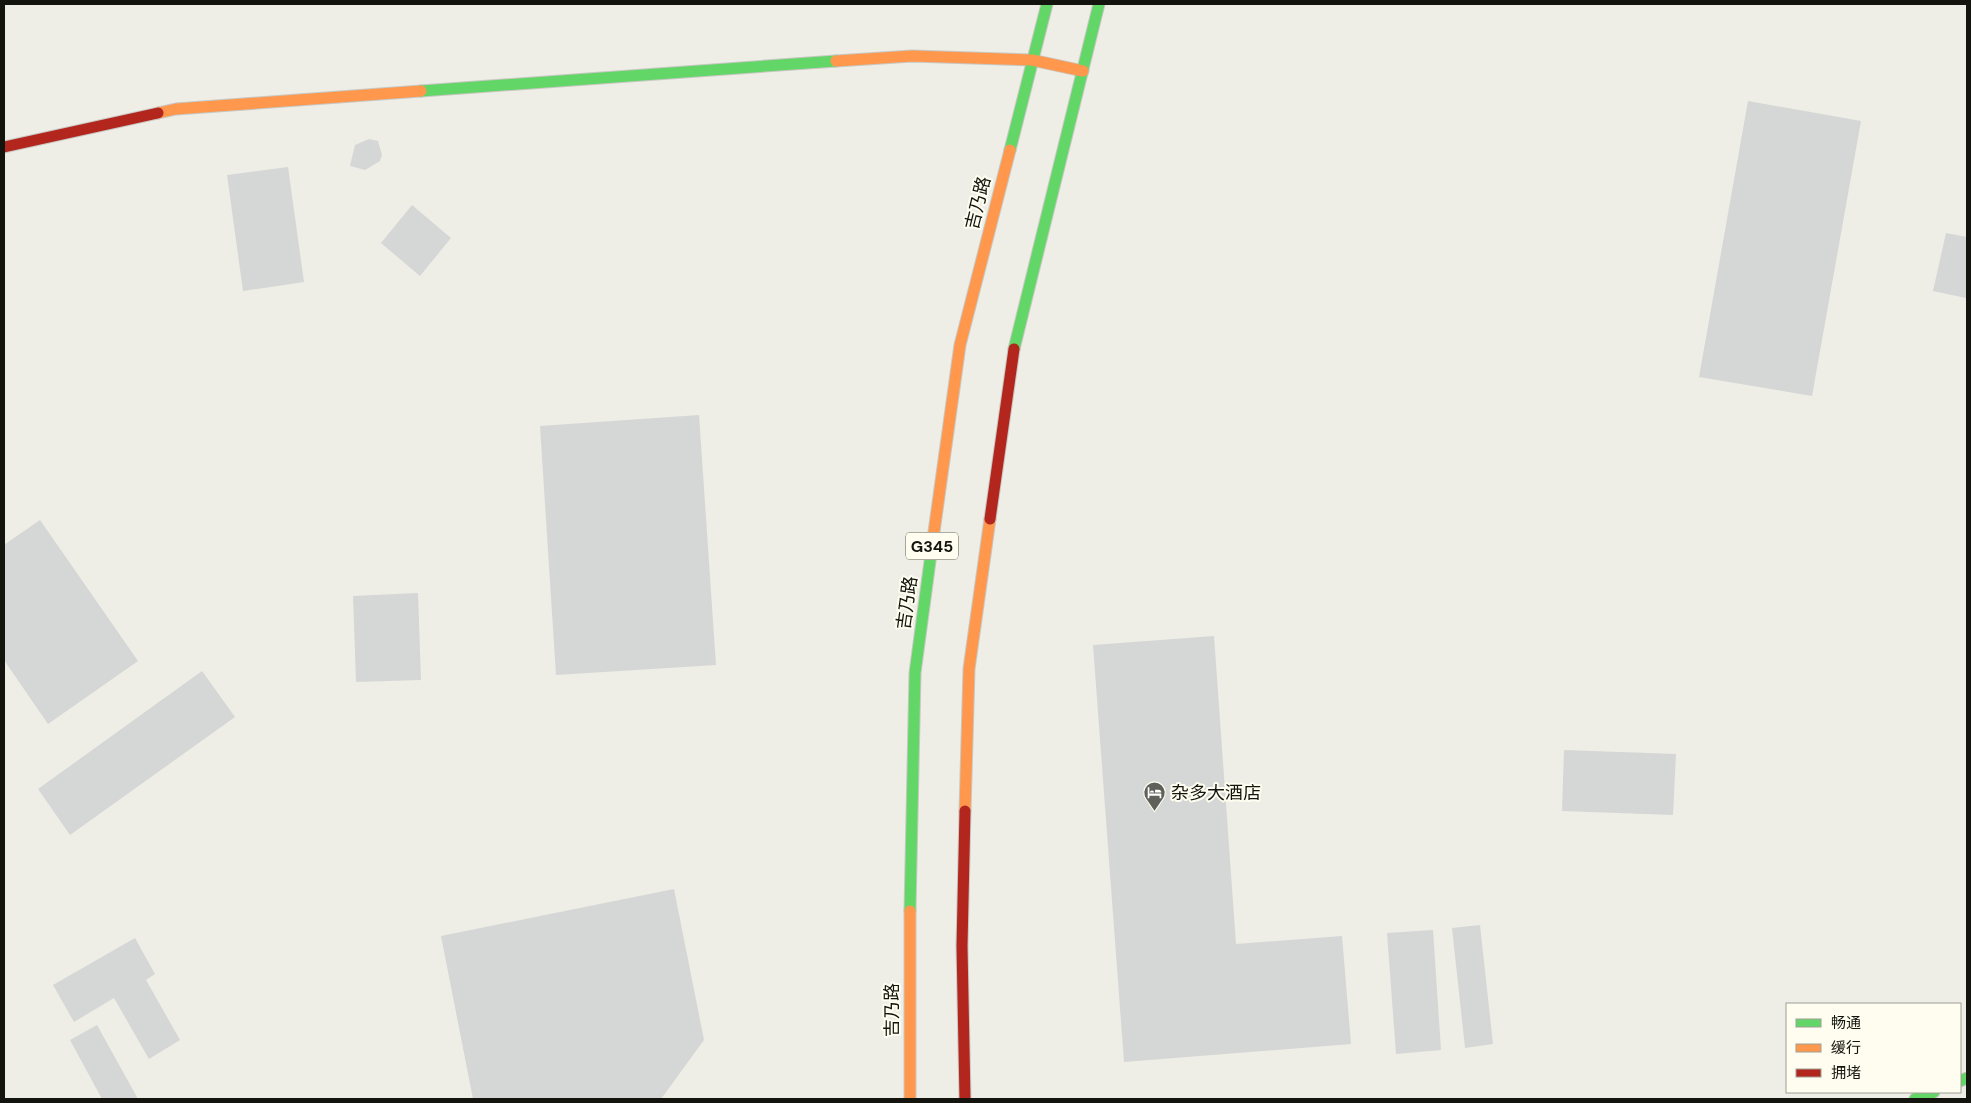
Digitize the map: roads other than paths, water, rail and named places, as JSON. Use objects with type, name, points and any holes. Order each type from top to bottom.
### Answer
[{"type":"main road","name":"吉乃路","points":[[910,1099],[909,946],[915,673],[960,345],[1047,4]]},
{"type":"main road","name":"G345","points":[[965,1099],[962,946],[969,669],[1012,356],[1099,4]]},
{"type":"main road","points":[[4,147],[176,109],[912,56],[1032,60],[1083,70]]},
{"type":"main road","points":[[1915,1099],[1931,1093]]},
{"type":"place","name":"杂多大酒店","points":[[1155,812]]}]
